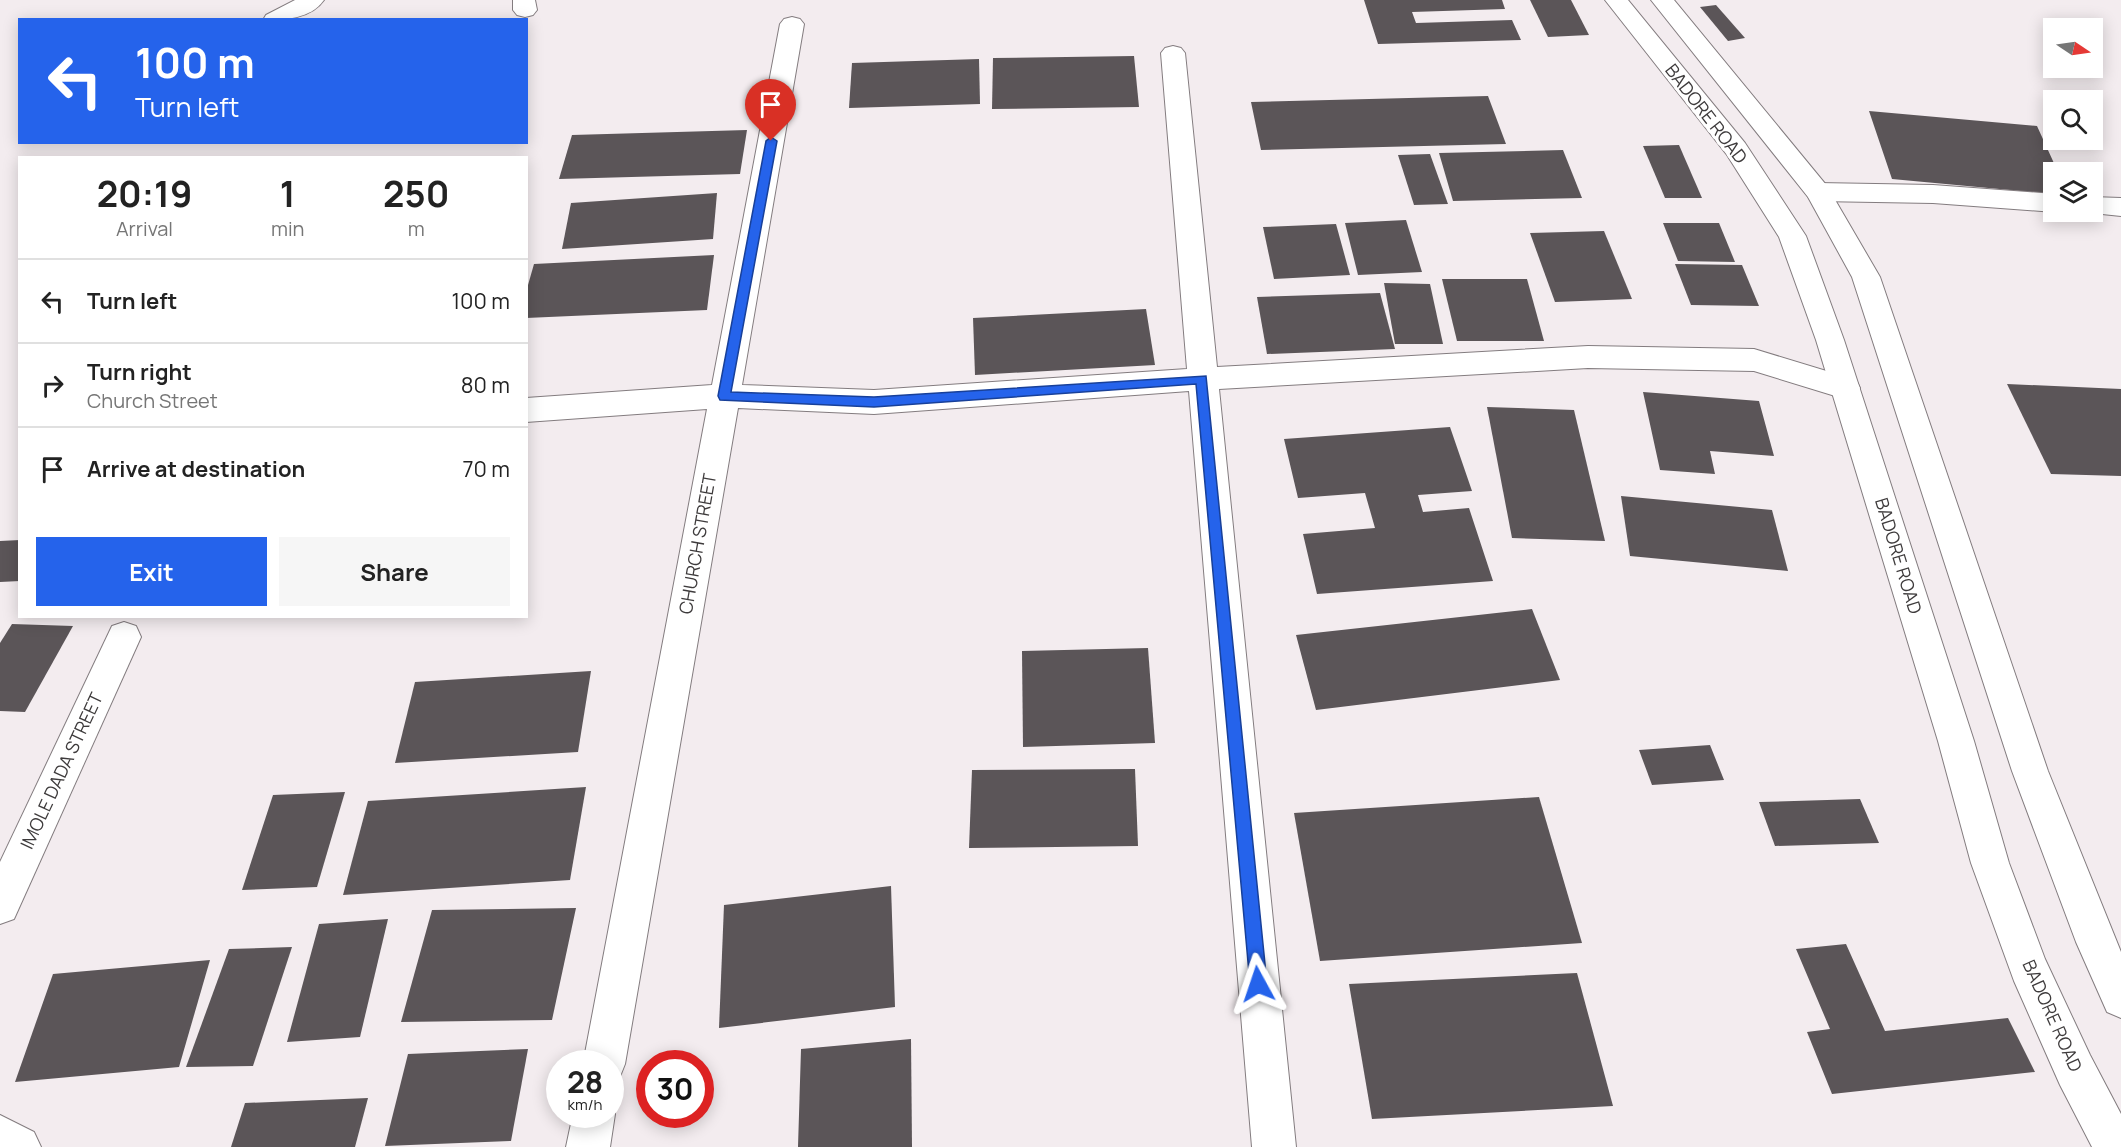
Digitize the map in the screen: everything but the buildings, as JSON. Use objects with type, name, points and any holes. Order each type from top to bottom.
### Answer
[{"type":"street","points":[[278,18],[313,0]]},
{"type":"street","name":"BADORE ROAD","points":[[1616,0],[1736,149],[1792,236],[1811,285],[1845,388],[1956,741],[1990,863],[2028,967],[2075,1070],[2115,1147]]},
{"type":"street","name":"BADORE ROAD","points":[[1662,0],[1818,192],[1866,278],[2030,771],[2096,942],[2121,998]]},
{"type":"street","name":"CHURCH STREET","points":[[607,1050],[792,24]]},
{"type":"street","points":[[1173,53],[1192,248],[1201,379],[1274,1147]]},
{"type":"street","points":[[1818,192],[1933,194],[2043,202]]},
{"type":"street","points":[[2103,206],[2121,207]]},
{"type":"street","points":[[528,410],[724,396],[874,402],[1467,362],[1651,357],[1754,360],[1845,388]]},
{"type":"street","name":"IMOLE DADA STREET","points":[[0,905],[124,638]]},
{"type":"street","points":[[588,1147],[591,1128]]},
{"type":"street","points":[[0,1136],[19,1147]]},
{"type":"route","points":[[771,141],[724,396],[874,402],[1201,379],[1258,984]]}]
